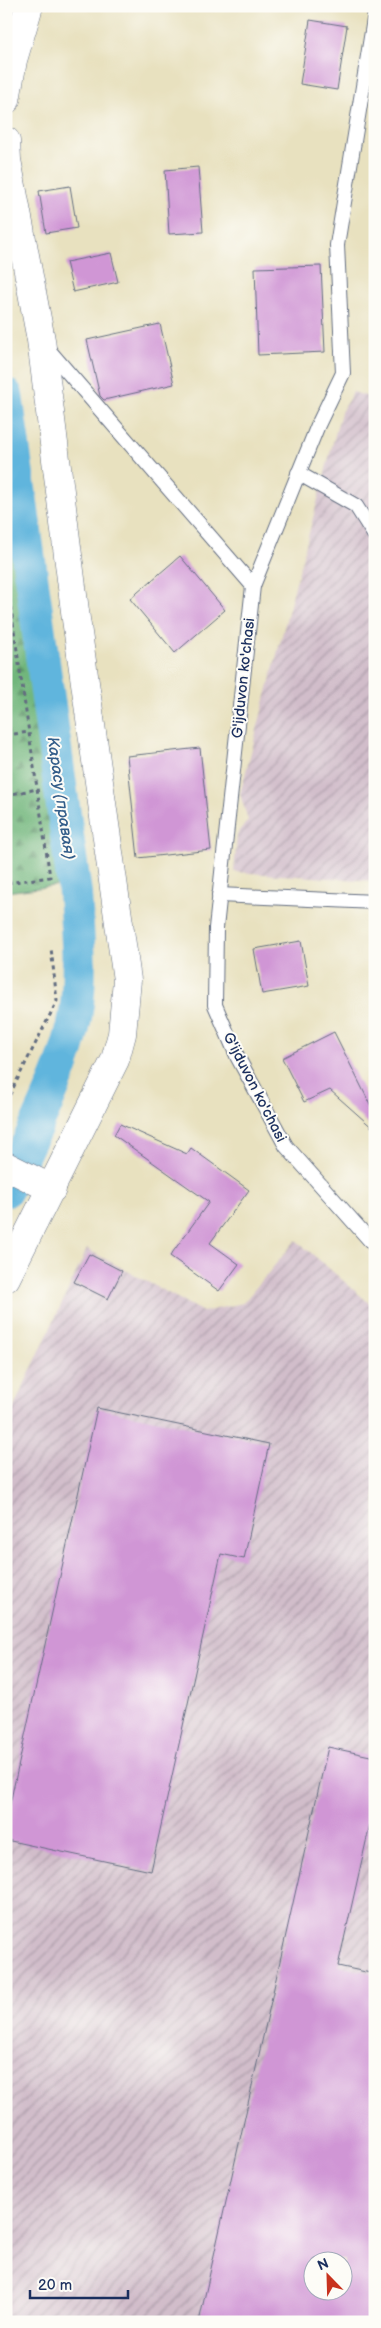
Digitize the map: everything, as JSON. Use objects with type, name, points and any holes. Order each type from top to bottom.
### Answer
[{"type":"street","points":[[6,100],[13,60],[28,6]]},
{"type":"street","points":[[6,140],[7,160],[41,340],[76,620],[126,980],[122,1034],[115,1060],[45,1185],[6,1278]]},
{"type":"street","points":[[6,1166],[45,1185]]},
{"type":"lane","name":"G'ijduvon ko'chasi","points":[[375,13],[337,245],[343,373],[318,425],[254,586],[219,895],[216,928],[215,1005],[238,1058],[286,1146],[375,1246]]},
{"type":"lane","points":[[41,340],[254,586]]},
{"type":"lane","points":[[298,473],[356,506],[375,536]]},
{"type":"lane","points":[[219,895],[375,902]]},
{"type":"path","points":[[6,575],[50,877],[6,883]]},
{"type":"path","points":[[6,734],[30,732]]},
{"type":"path","points":[[6,795],[38,789]]},
{"type":"path","points":[[6,1102],[57,1001],[51,948]]},
{"type":"shaded area","points":[[353,392],[375,399],[375,881],[234,872],[237,835],[248,820],[240,794],[341,412]]},
{"type":"shaded area","points":[[296,1240],[375,1308],[375,2322],[6,2322],[6,1424],[87,1249],[203,1312],[243,1303]]},
{"type":"green space","points":[[6,498],[62,885],[6,892]]},
{"type":"building","points":[[310,20],[347,26],[337,90],[300,84]]},
{"type":"building","points":[[198,167],[203,232],[169,234],[165,170]]},
{"type":"building","points":[[70,186],[77,228],[46,233],[39,191]]},
{"type":"building","points":[[111,253],[118,282],[73,292],[66,262]]},
{"type":"building","points":[[321,266],[325,352],[258,355],[255,268]]},
{"type":"building","points":[[160,324],[174,384],[104,400],[100,396],[87,340]]},
{"type":"building","points":[[180,556],[225,610],[175,653],[130,599]]},
{"type":"building","points":[[200,748],[211,850],[138,858],[127,756]]},
{"type":"building","points":[[301,941],[309,986],[262,994],[254,949]]},
{"type":"building","points":[[334,1032],[375,1114],[375,1130],[330,1090],[304,1102],[282,1058]]},
{"type":"building","points":[[120,1124],[187,1154],[191,1148],[249,1190],[210,1243],[239,1264],[219,1291],[170,1256],[209,1202],[114,1135]]},
{"type":"building","points":[[89,1254],[122,1271],[108,1299],[74,1282]]},
{"type":"building","points":[[97,1408],[269,1444],[244,1559],[221,1554],[151,1871],[6,1840],[6,1822]]},
{"type":"building","points":[[328,1747],[375,1757],[375,1802],[338,1966],[375,1974],[375,2322],[199,2322]]},
{"type":"waterway","name":"Карасу (правая)","points":[[6,395],[75,893],[79,976],[77,1004],[67,1050],[49,1098],[6,1190]]}]
